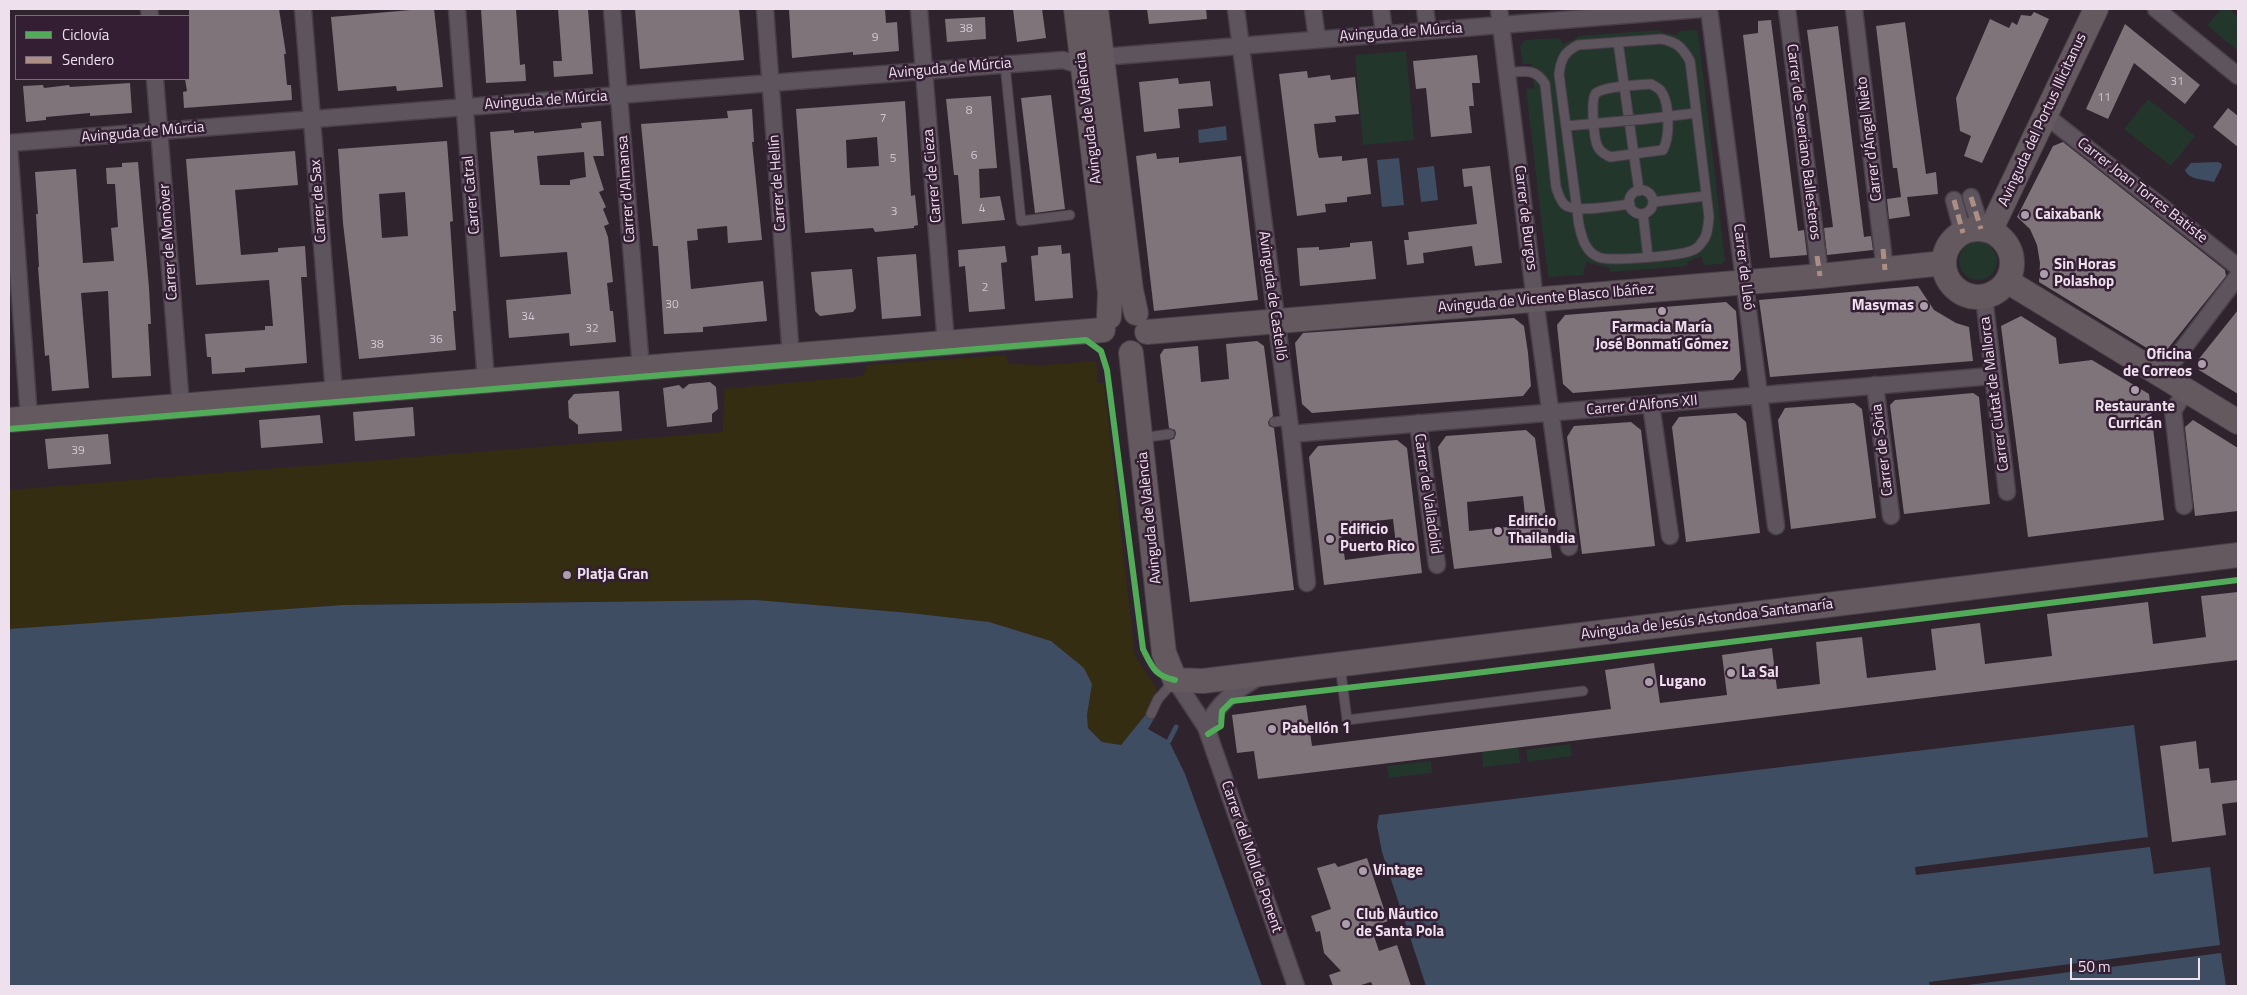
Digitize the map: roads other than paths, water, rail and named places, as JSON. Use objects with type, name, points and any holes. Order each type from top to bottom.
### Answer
[{"type":"street","name":"Carrer de Sax","points":[[304,9],[334,393]]},
{"type":"street","name":"Carrer Catral","points":[[457,9],[486,381]]},
{"type":"street","name":"Carrer d'Almansa","points":[[612,9],[641,369]]},
{"type":"street","name":"Carrer de Hellín","points":[[765,9],[791,357]]},
{"type":"street","name":"Carrer de Cieza","points":[[919,9],[946,344]]},
{"type":"street","name":"Avinguda de València","points":[[1076,9],[1092,61],[1131,290],[1142,322]]},
{"type":"street","name":"Avinguda de València","points":[[1096,9],[1092,61],[1110,293],[1106,324]]},
{"type":"street","name":"Avinguda de Castelló","points":[[1236,9],[1275,321],[1284,425],[1307,583]]},
{"type":"street","points":[[1313,9],[1317,39]]},
{"type":"street","points":[[1381,9],[1384,34]]},
{"type":"street","points":[[1425,9],[1428,30]]},
{"type":"street","name":"Carrer de Burgos","points":[[1499,9],[1535,300],[1569,547]]},
{"type":"street","name":"Avinguda de Múrcia","points":[[9,145],[464,106],[619,96],[1063,60],[1092,61],[1317,39],[1501,25],[1576,14],[1700,9]]},
{"type":"street","name":"Carrer de Lleó","points":[[1709,9],[1776,526]]},
{"type":"street","name":"Carrer de Severiano Ballesteros","points":[[1787,9],[1819,266]]},
{"type":"street","name":"Carrer d'Ángel Nieto","points":[[1854,9],[1884,259]]},
{"type":"street","name":"Avinguda del Portus Illicitanus","points":[[1978,231],[2045,116],[2096,9]]},
{"type":"street","points":[[2156,9],[2238,76]]},
{"type":"street","name":"Carrer de Monòver","points":[[156,80],[181,406]]},
{"type":"street","name":"Carrer Joan Torres Batiste","points":[[2045,116],[2238,267]]},
{"type":"street","points":[[9,145],[19,419],[946,344],[1106,324],[1122,310],[1142,322],[1143,346],[1130,353],[1120,353],[1111,350],[1104,338],[1106,324]]},
{"type":"street","points":[[1971,197],[1978,231]]},
{"type":"street","points":[[1954,200],[1978,231],[2006,243],[2011,252],[2011,272],[2007,281],[2001,289],[1984,297],[1972,296],[1956,288],[1946,274],[1944,263],[1949,245],[1978,231]]},
{"type":"street","name":"Avinguda de Vicente Blasco Ibáñez","points":[[1142,322],[1275,321],[1745,282],[1819,266],[1884,259],[1944,263]]},
{"type":"street","points":[[2162,375],[2238,276]]},
{"type":"street","points":[[2007,281],[2187,389],[2238,422]]},
{"type":"street","name":"Carrer Ciutat de Mallorca","points":[[1984,297],[2007,492]]},
{"type":"street","name":"Avinguda de València","points":[[1130,353],[1164,653],[1175,680]]},
{"type":"street","name":"Carrer d'Alfons XII","points":[[1284,425],[1418,423],[1552,414],[1992,376]]},
{"type":"street","name":"Carrer de Sòria","points":[[1875,385],[1891,516]]},
{"type":"street","points":[[2184,506],[2173,411],[2187,389]]},
{"type":"street","points":[[1651,405],[1670,536]]},
{"type":"street","name":"Carrer de Valladolid","points":[[1418,423],[1436,565]]},
{"type":"street","name":"Avinguda de Jesús Astondoa Santamaría","points":[[1175,680],[1203,681],[2238,556]]},
{"type":"street","points":[[1206,727],[1216,708],[1224,699],[1263,674]]},
{"type":"street","name":"Carrer del Moll de Ponent","points":[[1175,680],[1206,727],[1296,986]]},
{"type":"lane","points":[[1661,39],[1672,41],[1682,47],[1690,61],[1709,217],[1707,233],[1703,242],[1693,250],[1678,255],[1599,258],[1589,251],[1582,241],[1559,74],[1561,61],[1567,51],[1578,45],[1618,42],[1661,39]]},
{"type":"lane","points":[[1618,42],[1639,191]]},
{"type":"lane","points":[[1005,65],[1021,221],[1070,215]]},
{"type":"lane","points":[[1507,73],[1530,71],[1540,75],[1545,84],[1556,187],[1559,197],[1565,205],[1577,209],[1630,204]]},
{"type":"lane","points":[[1651,84],[1660,90],[1666,101],[1667,116],[1667,142],[1663,150],[1610,157],[1602,153],[1597,146],[1592,102],[1596,94],[1605,89],[1651,84]]},
{"type":"lane","points":[[1566,126],[1696,113]]},
{"type":"lane","points":[[1639,191],[1646,192],[1651,196],[1653,202],[1648,212],[1643,214],[1637,213],[1630,204],[1634,193],[1639,191]]},
{"type":"lane","points":[[1653,202],[1706,196]]},
{"type":"lane","points":[[1643,214],[1648,257]]},
{"type":"lane","points":[[1141,438],[1170,434]]},
{"type":"lane","points":[[1340,664],[1347,720],[1583,691]]},
{"type":"lane","points":[[1150,714],[1162,694],[1175,680]]},
{"type":"water","points":[[1226,126],[1227,140],[1199,143],[1198,130]]},
{"type":"water","points":[[1399,158],[1404,205],[1382,207],[1377,160]]},
{"type":"water","points":[[2191,163],[2221,163],[2222,166],[2214,182],[2190,176],[2185,170]]},
{"type":"water","points":[[1434,166],[1438,200],[1421,202],[1417,168]]},
{"type":"water","points":[[756,600],[910,613],[989,622],[1051,641],[1084,668],[1092,684],[1087,715],[1088,728],[1102,742],[1121,745],[1147,713],[1155,717],[1148,729],[1169,741],[1185,774],[1262,986],[9,986],[9,629],[343,605]]},
{"type":"water","points":[[2134,725],[2148,837],[1915,867],[1916,875],[2150,847],[2154,874],[2210,867],[2220,945],[1929,982],[1930,986],[1426,986],[1382,852],[1377,826],[1379,815]]},
{"type":"water","points":[[2221,953],[2226,986],[1960,986]]},
{"type":"waterway","points":[[1169,741],[1176,727]]},
{"type":"place","name":"Caixabank","points":[[2025,215]]},
{"type":"place","name":"Sin Horas Polashop","points":[[2044,274]]},
{"type":"place","name":"Masymas","points":[[1924,306]]},
{"type":"place","name":"Farmacia María José Bonmatí Gómez","points":[[1662,311]]},
{"type":"place","name":"Oficina de Correos","points":[[2202,364]]},
{"type":"place","name":"Restaurante Curricán","points":[[2135,390]]},
{"type":"place","name":"Edificio Thailandia","points":[[1498,531]]},
{"type":"place","name":"Edificio Puerto Rico","points":[[1330,539]]},
{"type":"place","name":"Platja Gran","points":[[567,575]]},
{"type":"place","name":"La Sal","points":[[1731,673]]},
{"type":"place","name":"Lugano","points":[[1649,682]]},
{"type":"place","name":"Pabellón 1","points":[[1272,729]]},
{"type":"place","name":"Vintage","points":[[1363,871]]},
{"type":"place","name":"Club Náutico de Santa Pola","points":[[1346,924]]}]
